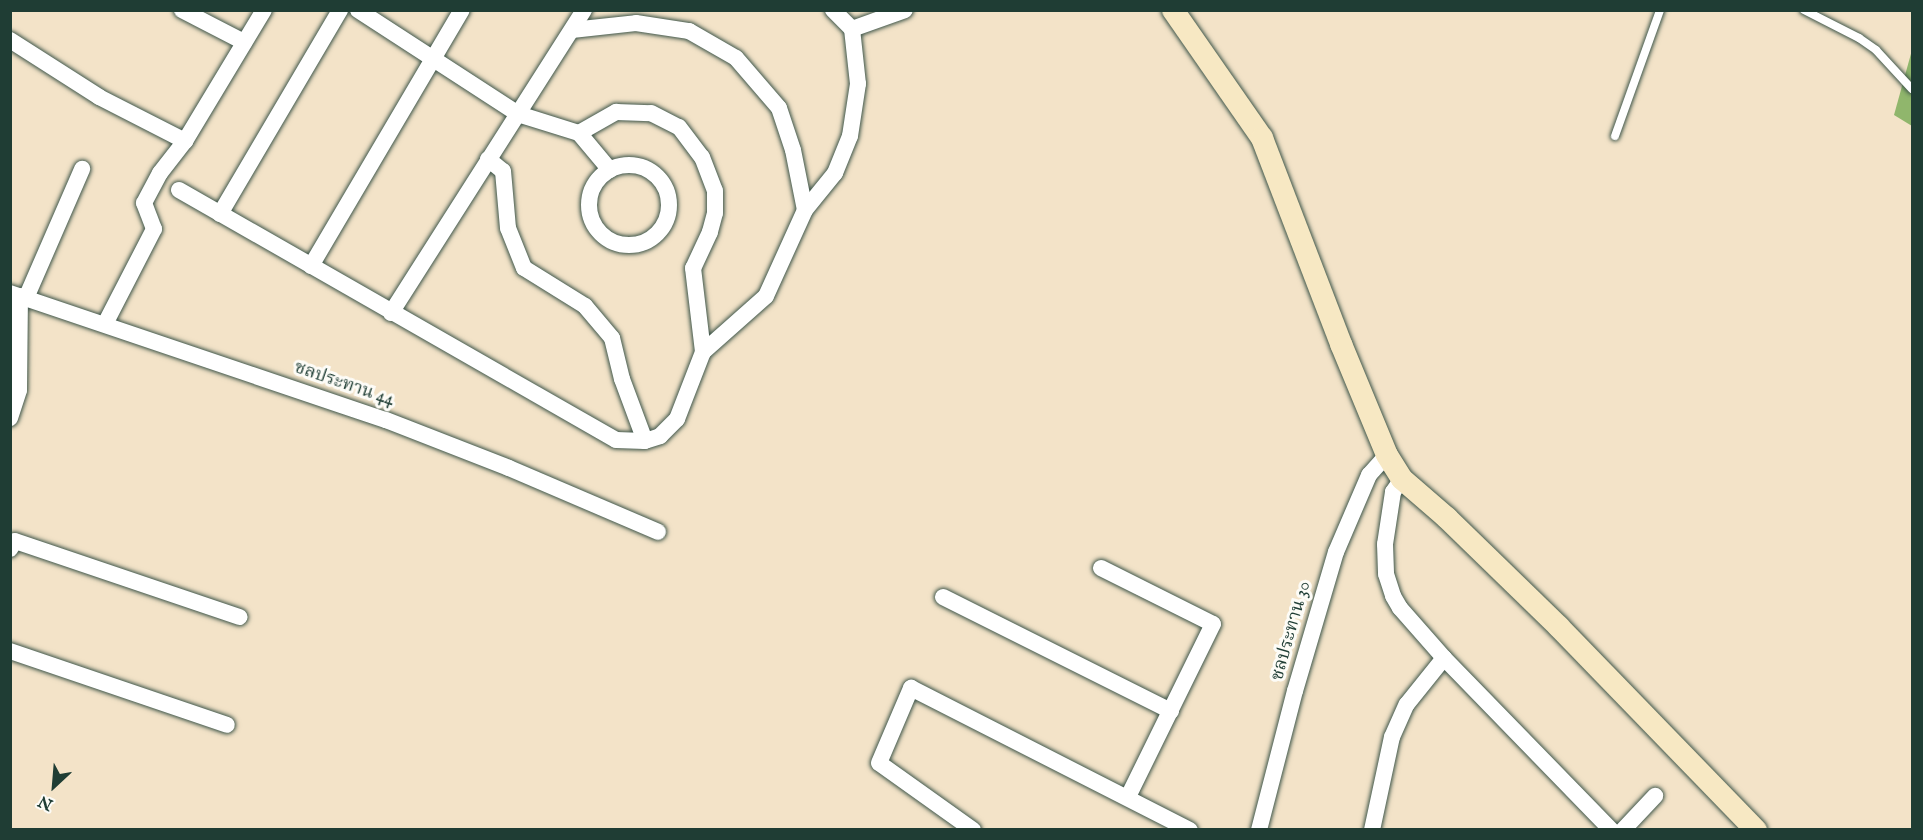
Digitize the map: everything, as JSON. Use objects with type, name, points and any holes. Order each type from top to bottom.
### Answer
[{"type":"street","points":[[182,10],[244,42]]},
{"type":"street","points":[[105,324],[154,229],[144,203],[160,173],[185,141],[264,10]]},
{"type":"street","points":[[220,214],[340,10]]},
{"type":"street","points":[[358,10],[518,114],[579,133],[610,170]]},
{"type":"street","points":[[311,266],[462,10]]},
{"type":"street","points":[[391,313],[584,10]]},
{"type":"street","points":[[179,190],[616,440],[645,441],[660,436],[677,419],[703,352],[766,296],[805,210],[835,173],[850,136],[858,84],[852,29],[833,10]]},
{"type":"street","points":[[852,29],[905,10]]},
{"type":"street","points":[[1173,10],[1262,138],[1341,344],[1387,455],[1402,479],[1447,518],[1559,627],[1756,830]]},
{"type":"street","points":[[572,30],[636,22],[689,31],[736,58],[779,108],[793,150],[805,210]]},
{"type":"street","points":[[10,40],[99,97],[185,141]]},
{"type":"street","points":[[579,133],[616,112],[651,113],[679,127],[702,157],[715,191],[715,213],[710,232],[693,268],[703,352]]},
{"type":"street","points":[[488,159],[503,171],[508,228],[524,268],[585,306],[612,338],[622,379],[645,441]]},
{"type":"street","points":[[625,165],[639,167],[651,172],[663,184],[669,210],[665,223],[648,240],[635,244],[622,244],[609,240],[593,222],[589,209],[590,195],[599,178],[610,170],[625,165]]},
{"type":"street","points":[[10,418],[19,390],[19,296],[82,169]]},
{"type":"street","name":"ชลประทาน 44","points":[[19,296],[386,420],[508,468],[658,532]]},
{"type":"street","name":"ชลประทาน 30","points":[[1259,830],[1295,691],[1336,552],[1369,474],[1387,455]]},
{"type":"street","points":[[1402,479],[1393,492],[1385,544],[1386,574],[1393,596],[1400,608],[1444,658],[1611,830]]},
{"type":"street","points":[[10,549],[15,541],[239,617]]},
{"type":"street","points":[[1101,568],[1213,624],[1128,797]]},
{"type":"street","points":[[943,597],[1171,711]]},
{"type":"street","points":[[10,651],[227,725]]},
{"type":"street","points":[[1372,830],[1392,737],[1407,704],[1444,658]]},
{"type":"street","points":[[973,830],[879,763],[911,688],[1190,830]]},
{"type":"street","points":[[1623,830],[1655,796]]},
{"type":"lane","points":[[1614,136],[1660,10]]},
{"type":"lane","points":[[1804,10],[1860,38],[1875,50],[1912,89]]},
{"type":"green space","points":[[1912,50],[1912,126],[1894,115]]}]
